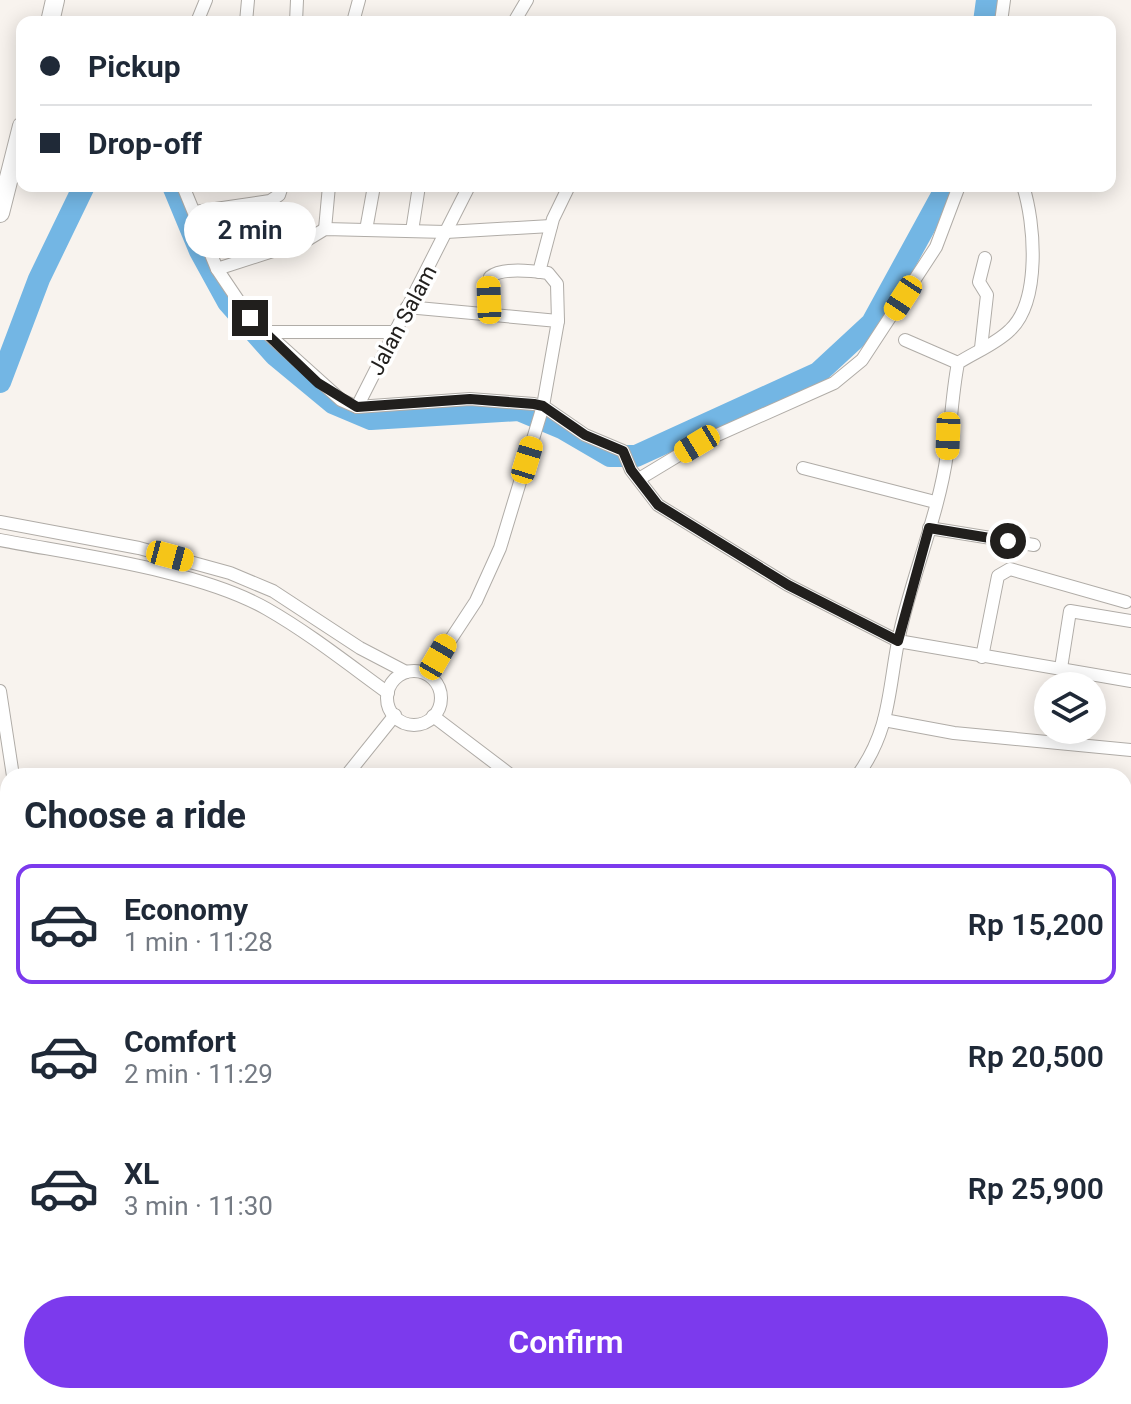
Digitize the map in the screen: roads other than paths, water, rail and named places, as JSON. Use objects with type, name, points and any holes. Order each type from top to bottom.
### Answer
[{"type":"highway","points":[[0,213],[16,150]]},
{"type":"street","points":[[186,192],[217,269],[250,318],[318,383],[357,407],[470,399],[542,408],[585,435],[623,451],[635,475],[658,505],[716,543],[788,585],[898,641],[1131,681]]},
{"type":"street","points":[[195,212],[270,201],[280,192]]},
{"type":"street","points":[[325,229],[328,192]]},
{"type":"street","points":[[366,230],[373,192]]},
{"type":"street","points":[[412,231],[418,192]]},
{"type":"street","name":"Jalan Salam","points":[[357,407],[392,332],[466,192]]},
{"type":"street","points":[[539,272],[551,226],[566,192]]},
{"type":"street","points":[[635,475],[834,383],[862,360],[936,247],[957,192]]},
{"type":"street","points":[[863,768],[875,751],[884,720],[898,641],[947,456],[949,416],[958,363],[1011,330],[1022,314],[1028,293],[1032,252],[1024,192]]},
{"type":"street","points":[[217,269],[307,240],[325,229],[446,232],[551,226]]},
{"type":"street","points":[[981,348],[987,295],[979,282],[985,258]]},
{"type":"street","points":[[428,674],[488,579],[542,408],[558,321],[557,284],[548,273],[496,272],[490,277],[490,317]]},
{"type":"street","points":[[407,307],[558,321]]},
{"type":"street","points":[[266,332],[392,332]]},
{"type":"street","points":[[905,340],[958,363]]},
{"type":"street","points":[[803,468],[935,502]]},
{"type":"street","points":[[0,522],[139,548],[230,573],[273,591],[360,648],[406,672],[428,674]]},
{"type":"street","points":[[929,528],[1034,545]]},
{"type":"street","points":[[66,552],[67,534]]},
{"type":"street","points":[[0,540],[136,567],[244,598],[302,632],[388,693],[395,715],[410,724],[433,716]]},
{"type":"street","points":[[982,657],[998,576],[1003,570],[1010,569],[1126,602]]},
{"type":"street","points":[[1061,668],[1070,611],[1131,621]]},
{"type":"street","points":[[388,693],[394,680],[406,672]]},
{"type":"street","points":[[428,674],[441,694],[433,716]]},
{"type":"street","points":[[0,691],[12,768]]},
{"type":"street","points":[[352,768],[395,715]]},
{"type":"street","points":[[433,716],[501,768]]},
{"type":"street","points":[[884,720],[954,733],[1131,750]]},
{"type":"waterway","points":[[985,16],[987,0]]},
{"type":"waterway","points":[[0,382],[39,279],[81,192]]},
{"type":"waterway","points":[[175,192],[200,251],[228,302],[275,355],[333,403],[371,419],[519,410],[562,428],[610,456],[636,456],[818,373],[872,323],[944,192]]}]
